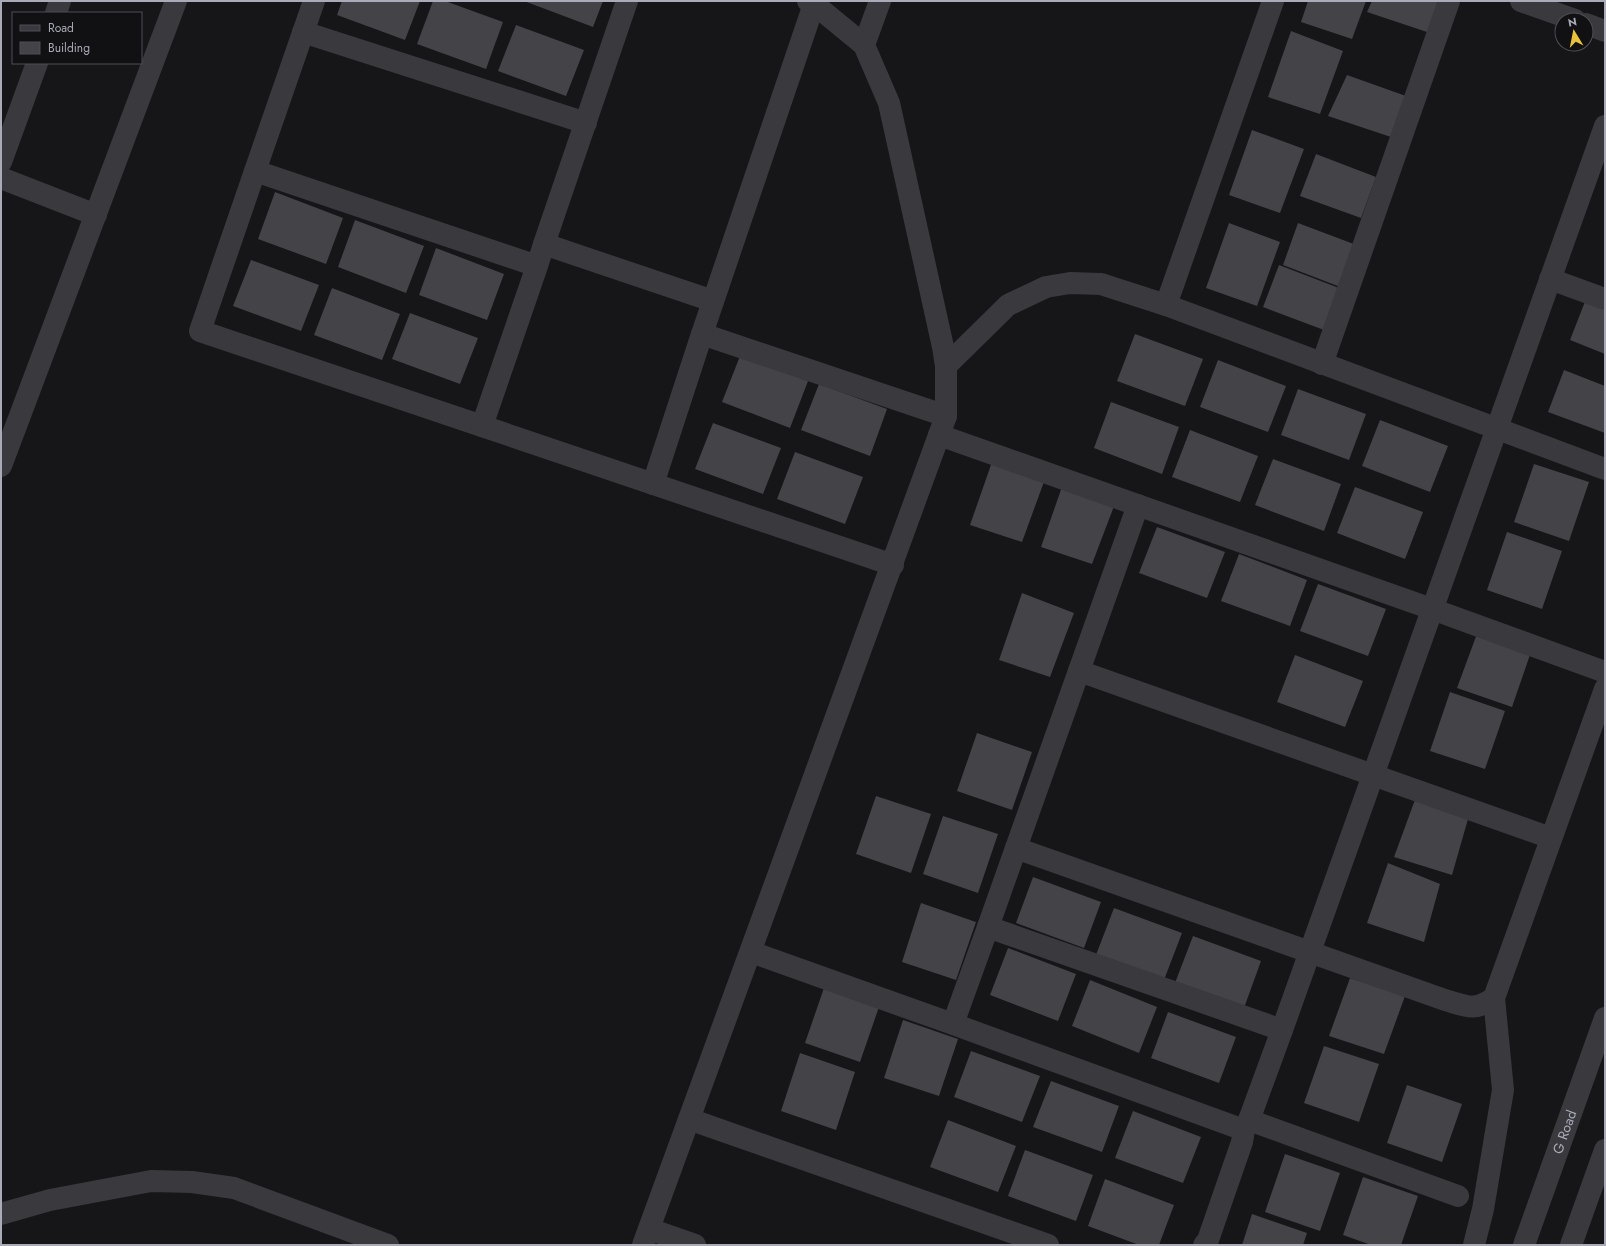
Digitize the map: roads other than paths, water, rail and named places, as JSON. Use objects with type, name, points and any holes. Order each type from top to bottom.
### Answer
[{"type":"street","points":[[56,12],[60,1]]},
{"type":"street","points":[[1,466],[176,1]]},
{"type":"street","points":[[314,1],[200,331],[893,565]]},
{"type":"street","points":[[482,426],[627,1]]},
{"type":"street","points":[[864,45],[880,1]]},
{"type":"street","points":[[1166,305],[1273,1]]},
{"type":"street","points":[[1322,364],[1449,1]]},
{"type":"street","points":[[1521,1],[1554,13]]},
{"type":"street","points":[[653,484],[811,2],[864,45],[889,103],[944,347],[946,366],[943,426],[646,1237],[695,1245]]},
{"type":"street","points":[[1594,27],[1605,31]]},
{"type":"street","points":[[303,32],[586,123]]},
{"type":"street","points":[[1,162],[37,64]]},
{"type":"street","points":[[1204,1245],[1208,1240],[1242,1142],[1246,1125],[1282,1030],[1605,126]]},
{"type":"street","points":[[255,171],[536,266]]},
{"type":"street","points":[[1,178],[96,214]]},
{"type":"street","points":[[544,244],[713,301]]},
{"type":"street","points":[[1550,279],[1605,299]]},
{"type":"street","points":[[946,366],[1008,305],[1046,287],[1070,283],[1101,284],[1166,305],[1605,469]]},
{"type":"street","points":[[702,334],[943,426],[1138,505],[1605,672]]},
{"type":"street","points":[[953,1024],[1138,505]]},
{"type":"street","points":[[1079,671],[1552,838]]},
{"type":"street","points":[[1474,1245],[1483,1209],[1503,1090],[1494,998],[1605,689]]},
{"type":"street","points":[[1016,848],[1445,1000],[1472,1008],[1484,1004],[1494,998]]},
{"type":"street","points":[[988,927],[1282,1030]]},
{"type":"street","points":[[751,952],[953,1024],[1458,1196]]},
{"type":"street","name":"G Road","points":[[1524,1245],[1605,1018]]},
{"type":"street","points":[[690,1119],[1048,1245]]},
{"type":"street","points":[[1570,1245],[1605,1150]]},
{"type":"street","points":[[1,1214],[50,1200],[151,1181],[192,1182],[234,1188],[388,1245]]}]
